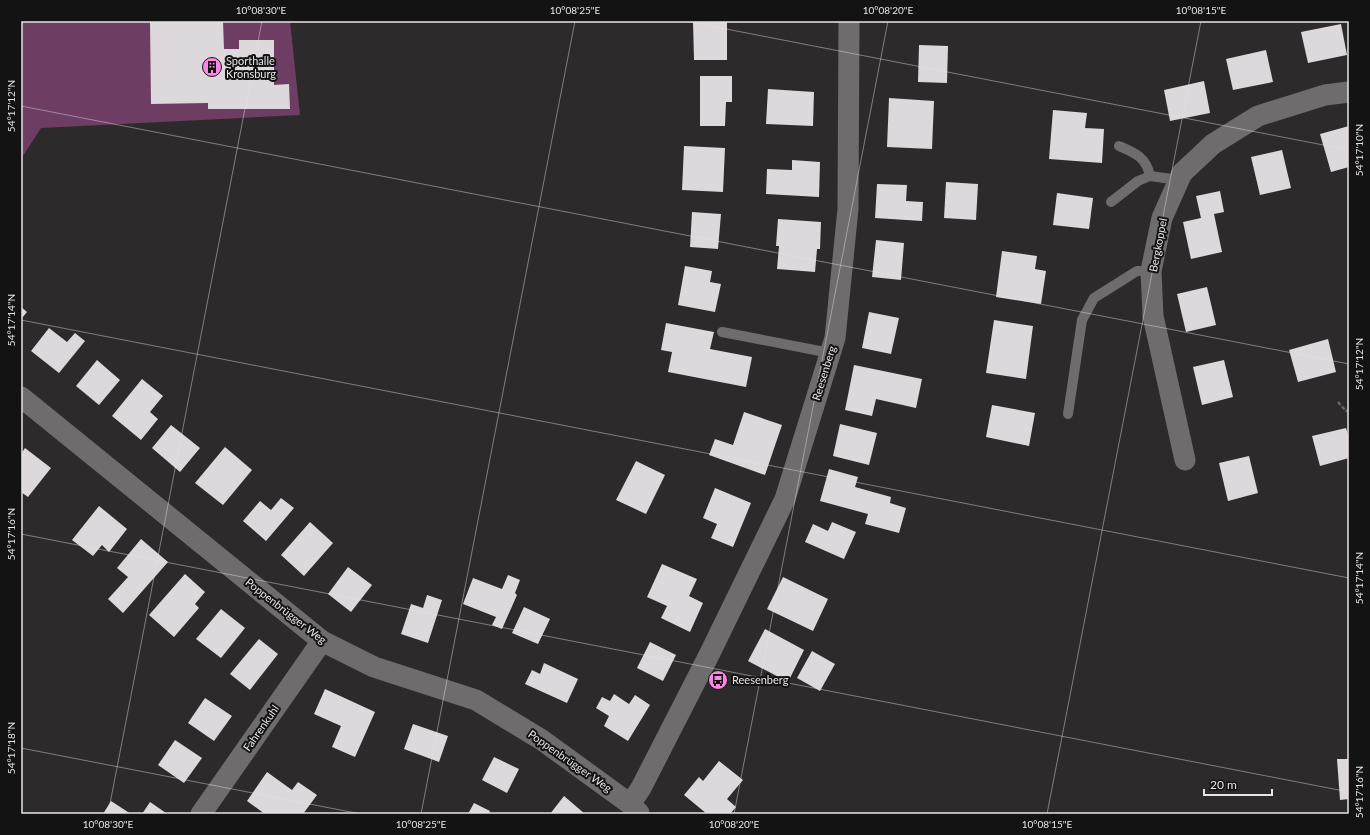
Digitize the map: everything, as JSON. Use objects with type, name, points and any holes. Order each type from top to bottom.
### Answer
[{"type":"street","name":"Reesenberg","points":[[635,809],[641,788],[785,499],[835,338],[848,209],[849,21]]},
{"type":"street","name":"Bergkoppel","points":[[1185,460],[1153,316],[1151,271],[1162,218],[1182,173],[1213,144],[1258,116],[1325,95],[1349,92]]},
{"type":"street","name":"Poppenbrügger Weg","points":[[21,397],[322,641],[374,667],[476,700],[542,740],[635,809]]},
{"type":"street","name":"Fahrenkuhl","points":[[201,814],[322,641]]},
{"type":"lane","points":[[1119,146],[1139,155],[1148,166],[1150,176]]},
{"type":"lane","points":[[1111,202],[1138,182],[1150,176],[1179,180]]},
{"type":"lane","points":[[1068,414],[1082,320],[1094,298],[1137,272],[1151,271]]},
{"type":"lane","points":[[722,332],[830,353]]},
{"type":"path","points":[[1338,402],[1346,410],[1349,410]]},
{"type":"shaded area","points":[[21,21],[290,21],[300,115],[41,128],[21,159]]},
{"type":"building","name":"Sporthalle Kronsburg","points":[[150,21],[223,21],[224,49],[239,49],[239,40],[274,40],[274,85],[289,84],[290,109],[208,109],[208,103],[151,104]]},
{"type":"building","points":[[693,21],[727,21],[727,60],[694,60]]},
{"type":"building","points":[[1341,24],[1347,55],[1308,63],[1301,32]]},
{"type":"building","points":[[919,45],[948,46],[947,83],[918,82]]},
{"type":"building","points":[[1266,50],[1273,82],[1233,90],[1226,59]]},
{"type":"building","points":[[700,76],[732,76],[732,102],[726,102],[725,126],[700,126]]},
{"type":"building","points":[[1204,81],[1210,113],[1170,121],[1164,90]]},
{"type":"building","points":[[768,89],[814,92],[813,126],[766,124]]},
{"type":"building","points":[[889,98],[934,101],[932,149],[887,147]]},
{"type":"building","points":[[1053,110],[1087,113],[1085,128],[1104,129],[1102,163],[1049,159]]},
{"type":"building","points":[[1349,126],[1349,167],[1331,172],[1320,134]]},
{"type":"building","points":[[684,146],[725,148],[723,192],[682,190]]},
{"type":"building","points":[[1282,150],[1291,188],[1260,195],[1251,157]]},
{"type":"building","points":[[792,160],[820,162],[819,197],[766,194],[767,169],[792,170]]},
{"type":"building","points":[[946,182],[978,184],[976,220],[944,218]]},
{"type":"building","points":[[877,184],[907,185],[906,201],[923,202],[922,221],[875,218]]},
{"type":"building","points":[[1220,191],[1224,212],[1214,214],[1222,252],[1191,259],[1183,222],[1201,218],[1196,196]]},
{"type":"building","points":[[1057,193],[1093,198],[1089,229],[1053,225]]},
{"type":"building","points":[[692,212],[721,214],[718,249],[690,247]]},
{"type":"building","points":[[778,219],[821,222],[820,249],[817,249],[815,272],[777,269],[779,246],[776,246]]},
{"type":"building","points":[[876,240],[904,243],[901,280],[872,277]]},
{"type":"building","points":[[1002,251],[1037,256],[1035,269],[1046,271],[1041,304],[996,297]]},
{"type":"building","points":[[685,266],[712,271],[710,282],[721,284],[715,312],[678,305]]},
{"type":"building","points":[[1207,287],[1216,325],[1186,332],[1177,294]]},
{"type":"building","points":[[21,307],[27,312],[21,319]]},
{"type":"building","points":[[869,312],[899,318],[891,354],[862,348]]},
{"type":"building","points":[[994,320],[1033,326],[1026,379],[986,373]]},
{"type":"building","points":[[666,323],[714,332],[710,349],[752,357],[746,387],[668,372],[672,352],[661,350]]},
{"type":"building","points":[[49,328],[67,342],[75,333],[85,341],[59,373],[31,351]]},
{"type":"building","points":[[1328,339],[1336,372],[1298,382],[1289,350]]},
{"type":"building","points":[[97,360],[120,380],[99,405],[76,386]]},
{"type":"building","points":[[1224,360],[1233,397],[1202,405],[1193,367]]},
{"type":"building","points":[[854,365],[922,379],[916,408],[876,399],[872,416],[845,410]]},
{"type":"building","points":[[142,379],[163,396],[150,412],[158,419],[141,440],[112,416]]},
{"type":"building","points":[[992,405],[1035,413],[1029,446],[986,437]]},
{"type":"building","points":[[744,412],[782,425],[765,475],[709,455],[715,439],[733,445]]},
{"type":"building","points":[[840,424],[877,433],[869,465],[833,456]]},
{"type":"building","points":[[171,425],[200,448],[180,472],[152,448]]},
{"type":"building","points":[[1346,428],[1349,438],[1349,458],[1320,466],[1312,436]]},
{"type":"building","points":[[225,447],[252,470],[223,505],[195,483]]},
{"type":"building","points":[[25,448],[51,468],[28,497],[21,492],[21,454]]},
{"type":"building","points":[[1249,456],[1258,493],[1228,501],[1219,463]]},
{"type":"building","points":[[636,461],[665,475],[646,514],[616,500]]},
{"type":"building","points":[[829,469],[858,477],[855,487],[891,497],[890,503],[906,508],[899,533],[865,524],[868,514],[820,501]]},
{"type":"building","points":[[715,488],[751,503],[733,547],[711,538],[717,524],[703,518]]},
{"type":"building","points":[[281,498],[294,508],[266,541],[243,521],[260,501],[271,510]]},
{"type":"building","points":[[99,506],[127,529],[109,552],[102,545],[93,556],[72,540]]},
{"type":"building","points":[[310,522],[333,543],[304,576],[281,555]]},
{"type":"building","points":[[832,522],[856,532],[844,559],[805,542],[813,524],[828,531]]},
{"type":"building","points":[[141,539],[168,562],[123,613],[108,599],[128,577],[117,568]]},
{"type":"building","points":[[662,564],[697,579],[689,596],[703,603],[690,632],[661,618],[667,606],[647,597]]},
{"type":"building","points":[[348,567],[372,585],[351,612],[328,594]]},
{"type":"building","points":[[185,574],[205,592],[195,604],[199,608],[174,637],[149,615]]},
{"type":"building","points":[[508,575],[520,580],[515,593],[517,595],[502,629],[492,625],[496,617],[463,604],[473,578],[502,589]]},
{"type":"building","points":[[783,577],[828,599],[813,631],[767,609]]},
{"type":"building","points":[[427,595],[442,600],[428,643],[401,634],[411,604],[423,608]]},
{"type":"building","points":[[524,607],[550,619],[538,644],[512,633]]},
{"type":"building","points":[[221,609],[245,628],[221,658],[196,639]]},
{"type":"building","points":[[765,629],[804,650],[788,682],[748,661]]},
{"type":"building","points":[[259,639],[278,654],[250,690],[230,674]]},
{"type":"building","points":[[650,642],[676,655],[663,681],[637,668]]},
{"type":"building","points":[[812,651],[835,664],[820,691],[797,678]]},
{"type":"building","points":[[544,663],[578,679],[567,703],[525,684],[532,670],[540,674]]},
{"type":"building","points":[[325,689],[375,712],[355,757],[332,747],[341,726],[314,714]]},
{"type":"building","points":[[614,694],[629,704],[635,695],[650,705],[628,741],[604,726],[609,716],[596,708],[602,697],[610,701]]},
{"type":"building","points":[[205,698],[232,716],[214,741],[188,723]]},
{"type":"building","points":[[413,724],[448,736],[439,762],[404,749]]},
{"type":"building","points":[[175,740],[202,758],[184,783],[158,765]]},
{"type":"building","points":[[494,757],[519,769],[507,793],[482,780]]},
{"type":"building","points":[[1337,759],[1349,759],[1349,799],[1340,800]]},
{"type":"building","points":[[719,761],[743,780],[727,799],[736,807],[730,814],[707,814],[684,795],[699,777],[703,781]]},
{"type":"building","points":[[267,772],[292,790],[298,782],[317,795],[303,814],[265,814],[247,801]]},
{"type":"building","points":[[564,796],[585,814],[550,814]]},
{"type":"building","points":[[111,801],[131,814],[103,814]]},
{"type":"building","points":[[150,802],[166,813],[142,814]]},
{"type":"building","points":[[474,803],[490,811],[489,814],[468,814]]},
{"type":"place","name":"Sporthalle Kronsburg","points":[[212,67]]},
{"type":"place","name":"Reesenberg","points":[[718,680]]}]
